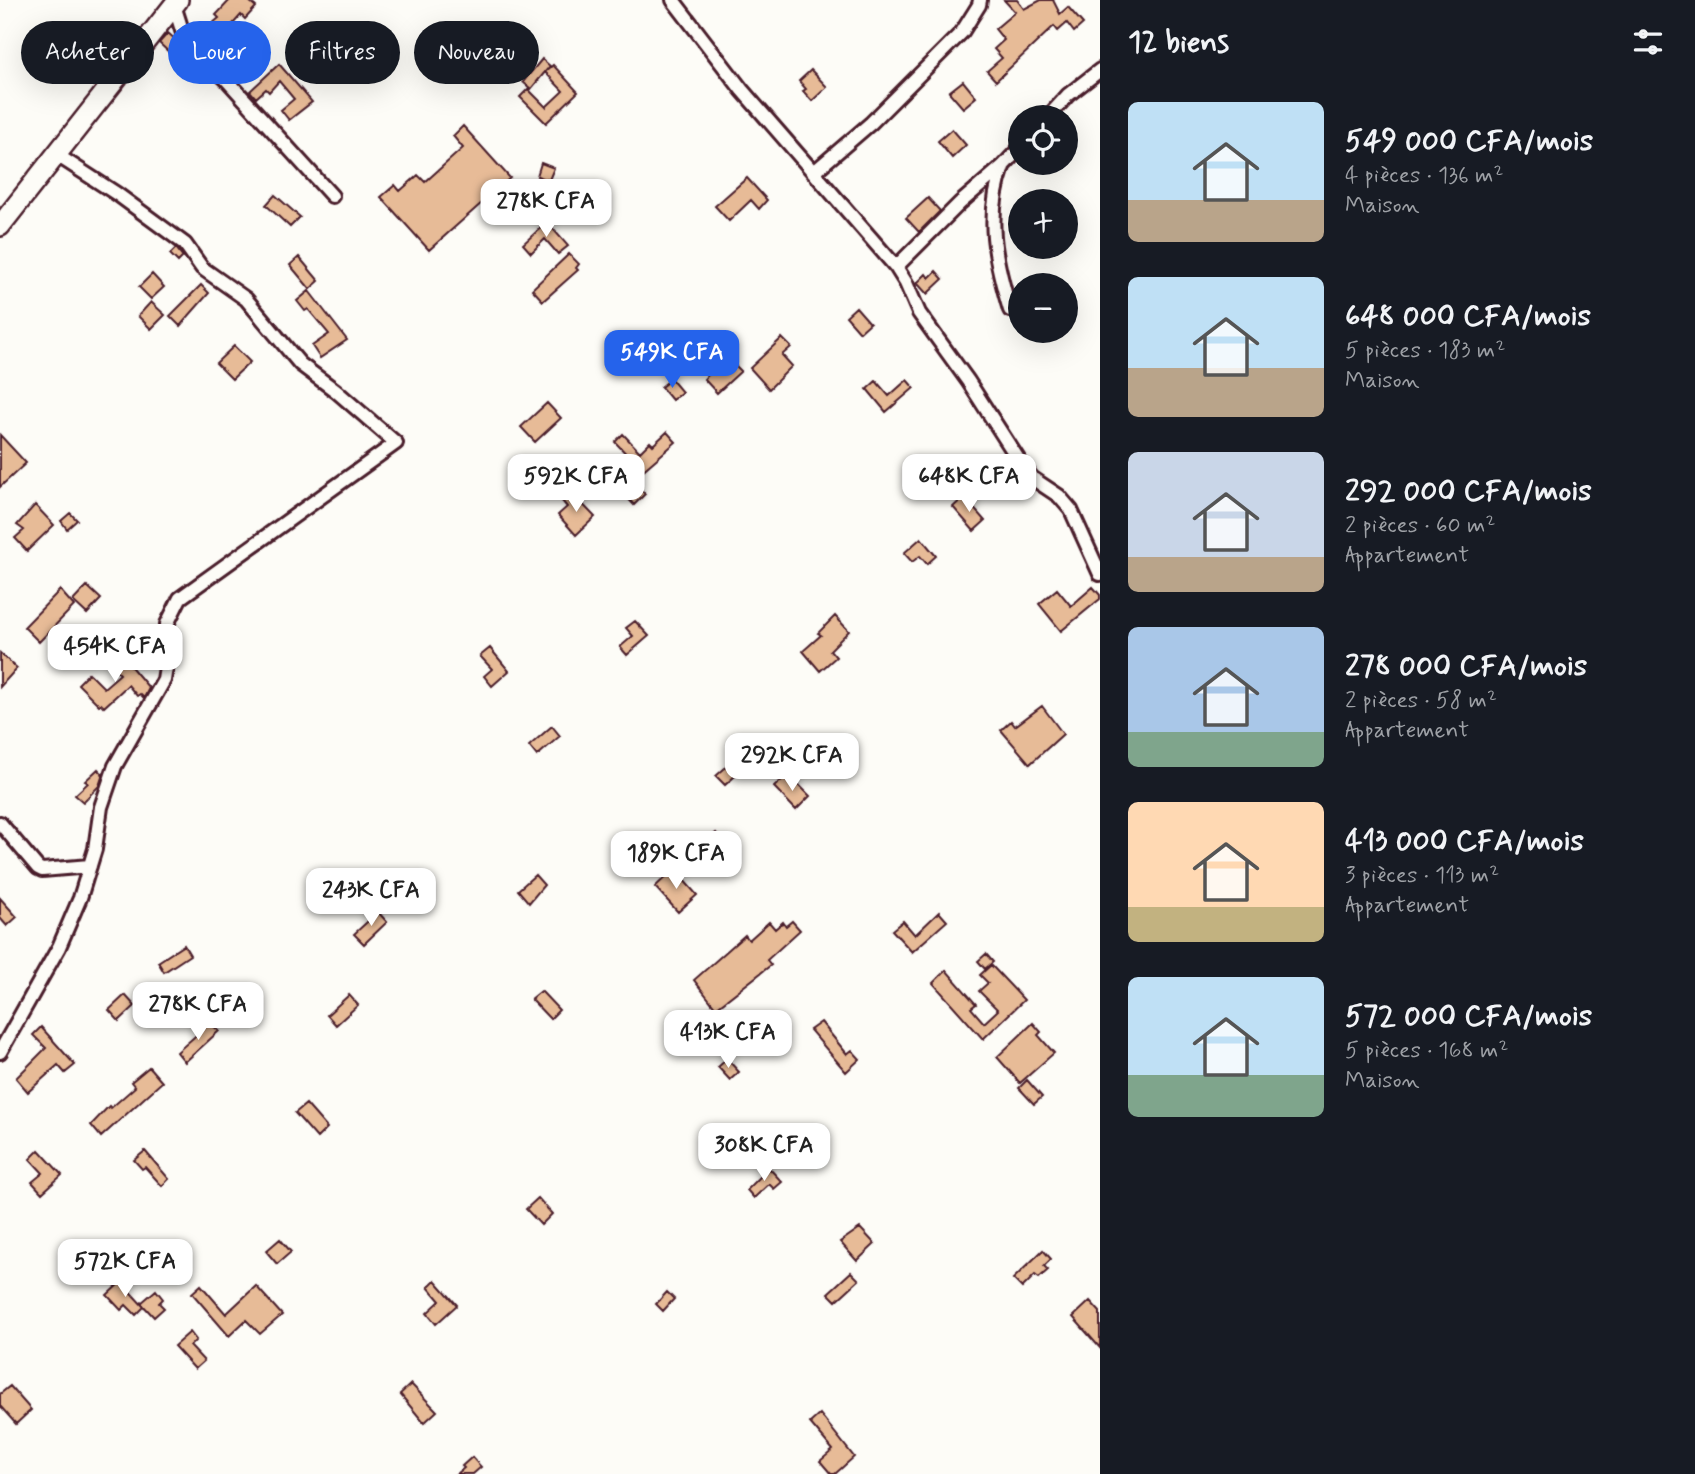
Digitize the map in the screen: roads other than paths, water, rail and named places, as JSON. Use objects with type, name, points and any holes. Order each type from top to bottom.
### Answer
[{"type":"main road","points":[[0,226],[176,2]]},
{"type":"street","points":[[673,0],[742,90],[896,267],[919,313],[968,382],[1022,466],[1032,478],[1059,496],[1071,510],[1100,574]]},
{"type":"street","points":[[814,172],[871,123],[962,32],[980,0]]},
{"type":"street","points":[[176,2],[186,43],[226,79],[332,196]]},
{"type":"street","points":[[1059,105],[1100,70]]},
{"type":"street","points":[[0,1052],[59,947],[86,883],[101,807],[115,766],[164,680],[169,654],[167,624],[180,598],[396,443],[300,364],[246,299],[202,268],[185,244],[117,194],[57,155]]},
{"type":"street","points":[[896,267],[960,203],[1008,161]]},
{"type":"street","points":[[1003,166],[995,198],[994,250],[1008,302]]},
{"type":"street","points":[[0,822],[38,869],[90,866]]}]
